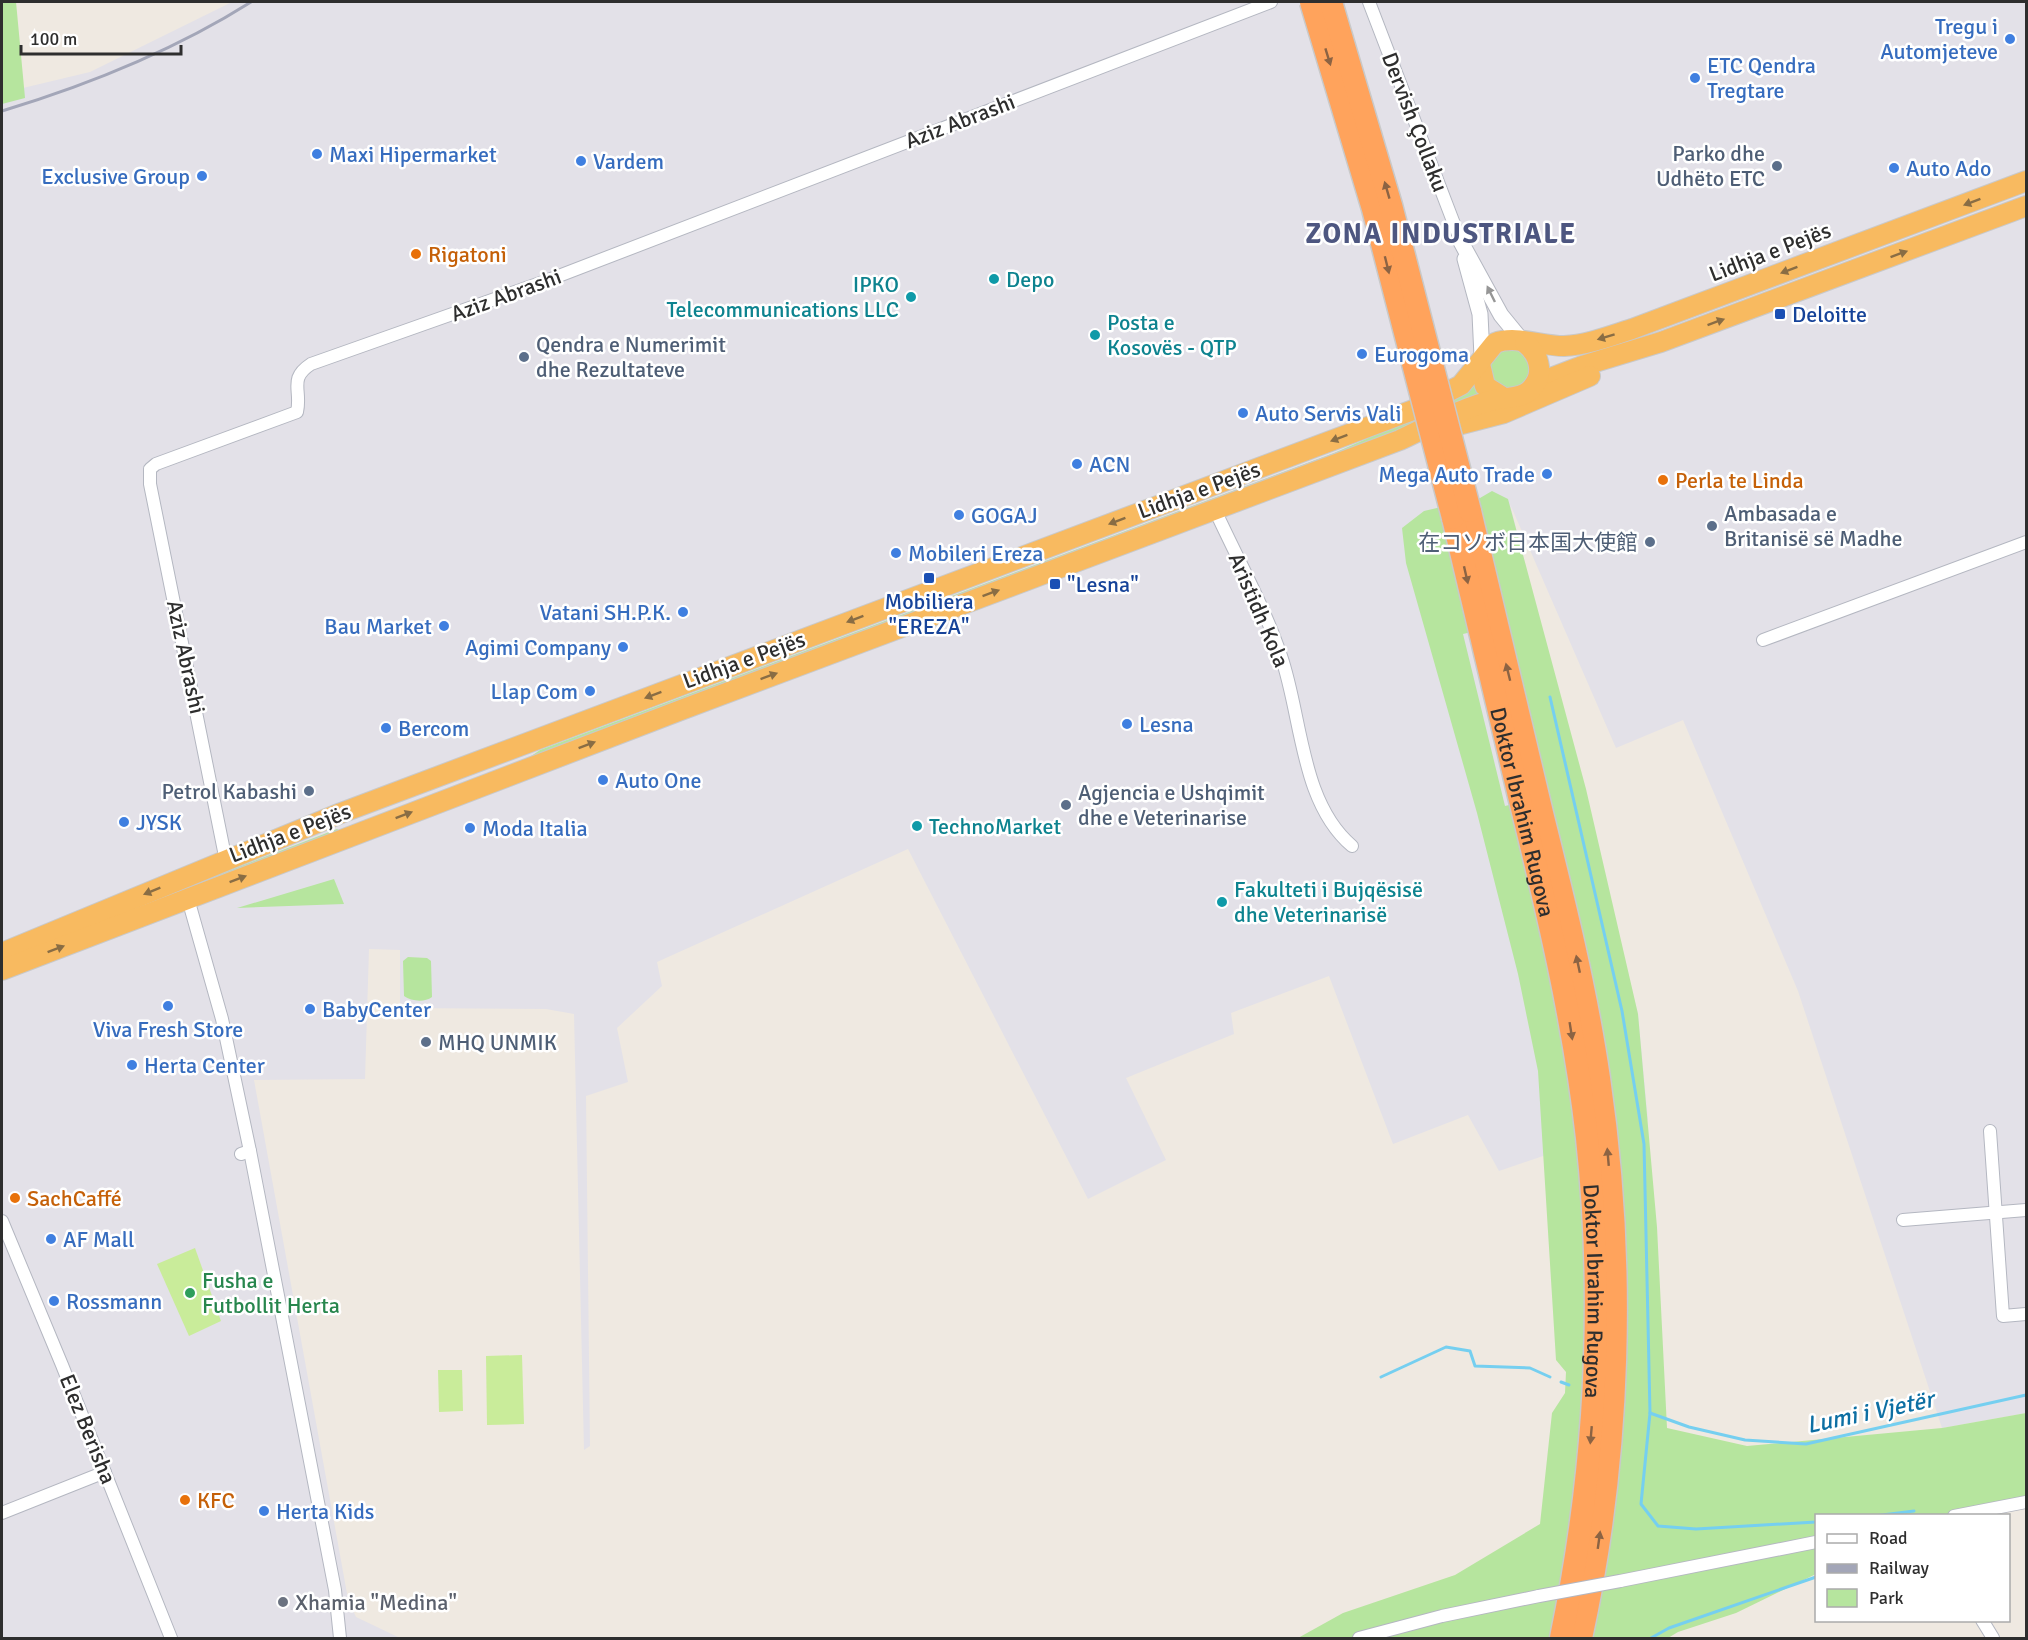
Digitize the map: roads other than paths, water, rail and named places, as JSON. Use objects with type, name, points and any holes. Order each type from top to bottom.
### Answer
[{"type":"highway","name":"Doktor Ibrahim Rugova","points":[[1311,2],[1461,515],[1577,961],[1599,1077],[1606,1137],[1615,1276],[1612,1404],[1598,1547],[1581,1638]]},
{"type":"highway","name":"Doktor Ibrahim Rugova","points":[[1331,2],[1391,205],[1461,515],[1559,967],[1587,1139],[1595,1277],[1594,1399],[1586,1491],[1561,1638]]},
{"type":"highway","name":"Lidhja e Pejës","points":[[2,953],[386,796],[1413,410],[1455,389],[1495,343],[1514,339],[1524,343],[1577,345],[1632,329],[2026,181]]},
{"type":"highway","name":"Lidhja e Pejës","points":[[2,970],[615,734],[1400,440],[1457,413],[1504,398],[1522,396],[1535,384],[1582,366],[1661,342],[2026,206]]},
{"type":"highway","points":[[1400,440],[1526,405],[1661,342]]},
{"type":"highway","points":[[1524,343],[1539,362],[1535,384]]},
{"type":"highway","points":[[1481,361],[1485,386],[1504,398]]},
{"type":"street","name":"Aziz Abrashi","points":[[226,861],[150,484],[150,470],[156,464],[297,412],[296,381],[298,374],[311,364],[543,282],[1271,2]]},
{"type":"street","name":"Dervish Çollaku","points":[[1369,2],[1461,242]]},
{"type":"street","points":[[1461,242],[1501,315],[1524,343]]},
{"type":"street","points":[[1461,242],[1480,314],[1481,361]]},
{"type":"street","name":"Aristidh Kola","points":[[1215,510],[1282,657],[1296,724],[1313,782],[1336,828],[1352,846]]},
{"type":"street","points":[[1763,640],[2026,542]]},
{"type":"street","points":[[188,899],[214,989],[245,1152],[336,1590],[340,1638]]},
{"type":"street","points":[[1990,1131],[2002,1316],[2026,1314]]},
{"type":"street","points":[[1903,1220],[2026,1210]]},
{"type":"street","name":"Elez Berisha","points":[[2,1221],[171,1638]]},
{"type":"street","points":[[2,1513],[105,1472]]},
{"type":"street","points":[[1960,1514],[2026,1502]]},
{"type":"street","points":[[1359,1638],[1432,1618],[1815,1542]]},
{"type":"street","points":[[1983,1622],[1993,1638]]},
{"type":"waterway","points":[[1550,697],[1622,1011],[1644,1144],[1650,1413],[1641,1504],[1658,1526],[1696,1529],[1815,1522]]},
{"type":"waterway","name":"Lumi i Vjetër","points":[[1381,1377],[1446,1347],[1470,1351],[1475,1366],[1530,1368],[1550,1377]]},
{"type":"waterway","name":"Lumi i Vjetër","points":[[1561,1382],[1569,1385]]},
{"type":"waterway","name":"Lumi i Vjetër","points":[[1650,1413],[1689,1427],[1745,1440],[1806,1444],[2026,1395]]},
{"type":"waterway","points":[[1890,1514],[1914,1511]]},
{"type":"waterway","points":[[1651,1638],[1669,1628],[1815,1577]]},
{"type":"railway","points":[[2,111],[66,90],[130,65],[192,36],[251,2]]},
{"type":"place","name":"Tregu i Automjeteve","points":[[2010,39]]},
{"type":"place","name":"ETC Qendra Tregtare","points":[[1695,78]]},
{"type":"place","name":"Maxi Hipermarket","points":[[317,154]]},
{"type":"place","name":"Vardem","points":[[581,161]]},
{"type":"place","name":"Parko dhe Udhëto ETC","points":[[1777,166]]},
{"type":"place","name":"Auto Ado","points":[[1894,168]]},
{"type":"place","name":"Exclusive Group","points":[[202,176]]},
{"type":"place","name":"Rigatoni","points":[[416,254]]},
{"type":"place","name":"Depo","points":[[994,279]]},
{"type":"place","name":"IPKO Telecommunications LLC","points":[[911,297]]},
{"type":"place","name":"Deloitte","points":[[1780,314]]},
{"type":"place","name":"Posta e Kosovës - QTP","points":[[1095,335]]},
{"type":"place","name":"Eurogoma","points":[[1362,354]]},
{"type":"place","name":"Qendra e Numerimit dhe Rezultateve","points":[[524,357]]},
{"type":"place","name":"Auto Servis Vali","points":[[1243,413]]},
{"type":"place","name":"ACN","points":[[1077,464]]},
{"type":"place","name":"Mega Auto Trade","points":[[1547,474]]},
{"type":"place","name":"Perla te Linda","points":[[1663,480]]},
{"type":"place","name":"GOGAJ","points":[[959,515]]},
{"type":"place","name":"Ambasada e Britanisë së Madhe","points":[[1712,526]]},
{"type":"place","name":"在コソボ日本国大使館","points":[[1650,542]]},
{"type":"place","name":"Mobileri Ereza","points":[[896,553]]},
{"type":"place","name":"Mobiliera \"EREZA\"","points":[[929,578]]},
{"type":"place","name":"\"Lesna\"","points":[[1055,584]]},
{"type":"place","name":"Vatani SH.P.K.","points":[[683,612]]},
{"type":"place","name":"Bau Market","points":[[444,626]]},
{"type":"place","name":"Agimi Company","points":[[623,647]]},
{"type":"place","name":"Llap Com","points":[[590,691]]},
{"type":"place","name":"Lesna","points":[[1127,724]]},
{"type":"place","name":"Bercom","points":[[386,728]]},
{"type":"place","name":"Auto One","points":[[603,780]]},
{"type":"place","name":"Petrol Kabashi","points":[[309,791]]},
{"type":"place","name":"Agjencia e Ushqimit dhe e Veterinarise","points":[[1066,805]]},
{"type":"place","name":"JYSK","points":[[124,822]]},
{"type":"place","name":"TechnoMarket","points":[[917,826]]},
{"type":"place","name":"Moda Italia","points":[[470,828]]},
{"type":"place","name":"Fakulteti i Bujqësisë dhe Veterinarisë","points":[[1222,902]]},
{"type":"place","name":"Viva Fresh Store","points":[[168,1006]]},
{"type":"place","name":"BabyCenter","points":[[310,1009]]},
{"type":"place","name":"MHQ UNMIK","points":[[426,1042]]},
{"type":"place","name":"Herta Center","points":[[132,1065]]},
{"type":"place","name":"SachCaffé","points":[[15,1198]]},
{"type":"place","name":"AF Mall","points":[[51,1239]]},
{"type":"place","name":"Fusha e Futbollit Herta","points":[[190,1293]]},
{"type":"place","name":"Rossmann","points":[[54,1301]]},
{"type":"place","name":"KFC","points":[[185,1500]]},
{"type":"place","name":"Herta Kids","points":[[264,1511]]},
{"type":"place","name":"Xhamia \"Medina\"","points":[[283,1602]]},
{"type":"district","name":"ZONA INDUSTRIALE","points":[[1441,234]]}]
